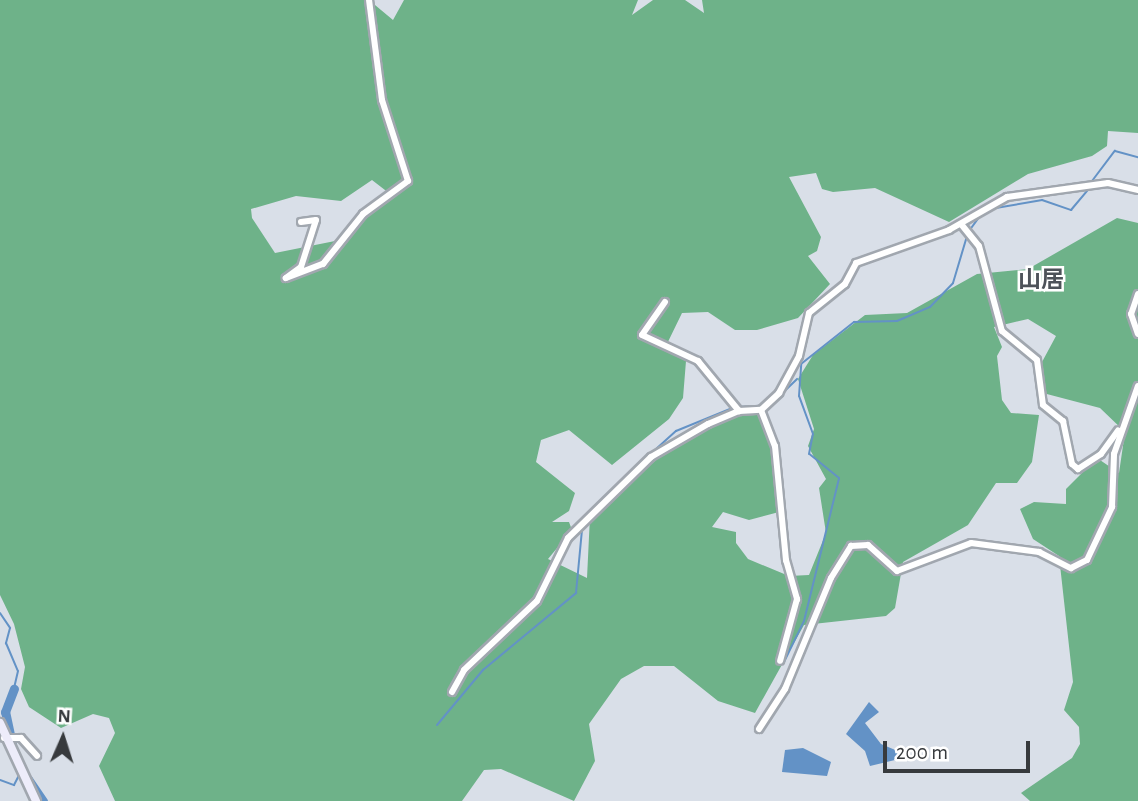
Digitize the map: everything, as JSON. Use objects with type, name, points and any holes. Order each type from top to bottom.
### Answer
[{"type":"main road","points":[[0,723],[4,738],[36,801]]},
{"type":"street","points":[[301,222],[316,220],[301,267],[286,278],[323,264],[363,215],[408,181],[382,100],[369,0]]},
{"type":"street","points":[[452,692],[464,670],[537,601],[554,556],[605,502],[663,447],[739,411],[761,410],[793,372],[809,313],[845,284],[856,264],[961,224],[1007,197],[1108,183],[1138,190]]},
{"type":"street","points":[[961,224],[979,246],[1002,331],[1037,360],[1042,405],[1063,421],[1072,464],[1077,469],[1101,454],[1120,430],[1138,386]]},
{"type":"street","points":[[1138,294],[1131,314],[1138,334]]},
{"type":"street","points":[[665,302],[642,335],[698,361],[739,411]]},
{"type":"street","points":[[761,410],[775,446],[786,560],[797,599],[780,660]]},
{"type":"street","points":[[759,729],[785,690],[831,578],[851,546],[868,545],[897,571],[971,543],[1039,552],[1059,565],[1079,566],[1112,507],[1120,430]]},
{"type":"street","points":[[4,738],[21,738],[37,756]]},
{"type":"green space","points":[[0,0],[369,0],[393,20],[404,0],[638,0],[632,15],[653,0],[685,0],[704,13],[702,0],[1138,0],[1138,133],[1108,131],[1107,146],[1092,156],[1028,174],[949,222],[875,188],[833,192],[822,189],[816,173],[789,177],[821,237],[817,251],[808,256],[830,284],[798,318],[757,330],[735,330],[708,312],[682,313],[664,350],[686,361],[683,398],[669,419],[612,465],[569,430],[541,440],[536,462],[575,493],[569,511],[552,522],[569,522],[572,530],[548,559],[587,578],[590,516],[677,442],[736,415],[758,414],[772,445],[779,512],[749,520],[723,512],[712,527],[736,532],[736,543],[748,559],[789,576],[809,575],[826,533],[819,488],[826,479],[808,446],[814,429],[798,379],[813,355],[865,315],[907,313],[977,274],[1028,269],[1117,218],[1138,223],[1138,801],[1030,801],[1021,793],[1072,758],[1080,744],[1079,727],[1064,710],[1073,682],[1059,556],[1033,539],[1020,509],[1034,502],[1066,504],[1066,489],[1097,458],[1119,473],[1125,432],[1100,408],[1043,393],[1042,362],[1056,336],[1028,319],[994,327],[1002,347],[997,356],[1002,400],[1011,413],[1039,415],[1032,462],[1017,483],[996,483],[968,525],[903,562],[895,608],[886,616],[804,625],[755,713],[718,701],[674,666],[644,666],[621,679],[589,724],[595,761],[574,801],[501,769],[484,770],[462,801],[115,801],[99,766],[115,733],[109,718],[93,714],[61,728],[29,707],[21,689],[25,667],[14,624],[0,595]],"holes":[[[372,180],[394,197],[335,241],[275,253],[252,218],[251,209],[296,196],[341,201]]]},
{"type":"water","points":[[869,702],[879,712],[865,723],[881,744],[900,752],[895,760],[870,766],[865,751],[846,734]]},
{"type":"water","points":[[803,748],[831,762],[827,776],[782,772],[785,750]]},
{"type":"waterway","points":[[1092,181],[1115,151],[1138,157]]},
{"type":"waterway","points":[[990,209],[1042,200],[1071,210],[1088,190]]},
{"type":"waterway","points":[[969,231],[980,216]]},
{"type":"waterway","points":[[783,664],[804,621],[839,478],[809,454],[813,434],[799,396],[801,364],[854,322],[897,321],[930,307],[953,283],[967,236]]},
{"type":"waterway","points":[[769,406],[797,379]]},
{"type":"waterway","points":[[738,407],[760,406]]},
{"type":"waterway","points":[[645,459],[676,431],[732,408]]},
{"type":"waterway","points":[[588,515],[616,487]]},
{"type":"waterway","points":[[437,725],[483,670],[576,593],[582,529]]},
{"type":"waterway","points":[[0,613],[10,628],[6,643],[18,671],[14,689]]},
{"type":"waterway","points":[[12,744],[5,712],[14,689]]},
{"type":"waterway","points":[[0,780],[14,785],[19,775]]},
{"type":"waterway","points":[[28,779],[43,801]]},
{"type":"district","name":"山居","points":[[1041,281]]}]
